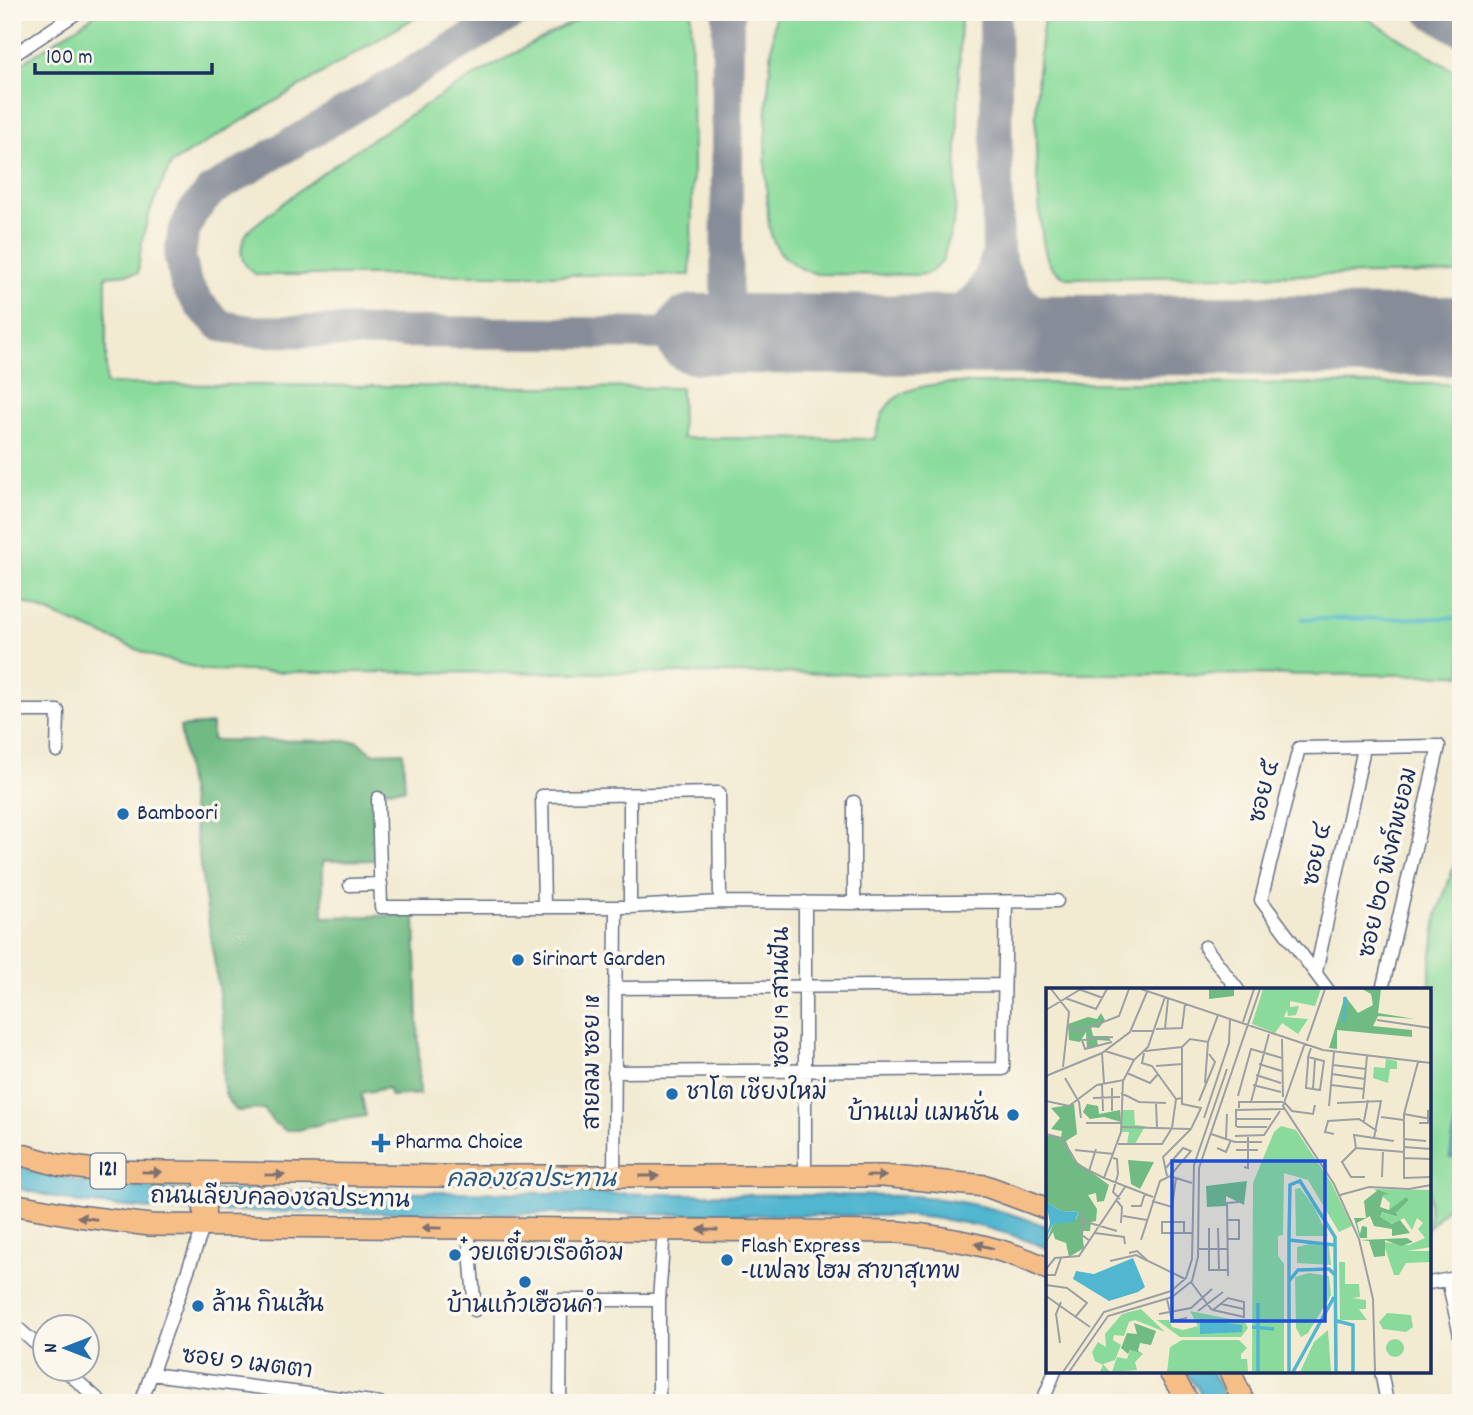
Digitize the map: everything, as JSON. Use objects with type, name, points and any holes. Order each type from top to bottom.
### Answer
[{"type":"main road","name":"ถนนเลียบคลองชลประทาน","points":[[12,1152],[58,1165],[206,1181],[883,1176],[986,1186],[1046,1208]]},
{"type":"main road","points":[[204,1220],[206,1181]]},
{"type":"main road","name":"ถนนเลียบคลองชลประทาน","points":[[12,1204],[150,1224],[204,1220],[468,1228],[899,1232],[977,1244],[1018,1256],[1046,1268]]},
{"type":"main road","points":[[1170,1373],[1189,1403]]},
{"type":"main road","points":[[1231,1373],[1244,1403]]},
{"type":"street","points":[[12,56],[78,12]]},
{"type":"street","points":[[12,711],[58,711],[57,751]]},
{"type":"street","name":"ซอย ๕","points":[[1315,972],[1261,900],[1299,748],[1439,746]]},
{"type":"street","name":"ซอย ๒๐ พิงค์พยอม","points":[[1382,988],[1439,746]]},
{"type":"street","name":"ซอย ๔","points":[[1315,972],[1364,748]]},
{"type":"street","points":[[544,907],[542,796],[719,793],[720,902]]},
{"type":"street","points":[[629,906],[630,796]]},
{"type":"street","points":[[378,798],[382,907],[1057,901]]},
{"type":"street","points":[[854,802],[854,903]]},
{"type":"street","points":[[350,885],[381,884]]},
{"type":"street","name":"ซอย 19 สานฝัน","points":[[805,902],[805,1175]]},
{"type":"street","points":[[614,1072],[1003,1069],[1006,902]]},
{"type":"street","name":"สายลม ซอย 18","points":[[614,1176],[616,907]]},
{"type":"street","points":[[1205,947],[1236,988]]},
{"type":"street","points":[[1315,972],[1327,988]]},
{"type":"street","points":[[615,988],[1004,985]]},
{"type":"street","points":[[141,1403],[204,1220]]},
{"type":"street","points":[[468,1228],[475,1310]]},
{"type":"street","points":[[659,1403],[659,1300],[664,1230]]},
{"type":"street","points":[[1431,1283],[1454,1278],[1461,1340]]},
{"type":"street","points":[[560,1403],[561,1300],[659,1300]]},
{"type":"street","points":[[12,1323],[32,1341]]},
{"type":"street","points":[[1042,1403],[1054,1373]]},
{"type":"street","points":[[1381,1373],[1387,1403]]},
{"type":"street","name":"ซอย ๑ เมตตา","points":[[151,1374],[380,1403]]},
{"type":"street","points":[[81,1384],[102,1403]]},
{"type":"green space","points":[[99,12],[424,12],[172,163],[149,216],[138,273],[106,276],[106,384],[681,388],[682,438],[874,439],[882,415],[892,401],[916,388],[951,383],[1461,384],[1461,675],[205,670],[153,656],[12,597],[12,70]]},
{"type":"green space","points":[[595,12],[691,12],[693,165],[690,275],[257,275],[246,266],[242,249],[249,230],[330,168],[444,94],[533,43]]},
{"type":"green space","points":[[775,12],[961,12],[955,217],[942,262],[929,273],[817,274],[793,264],[775,244],[768,220],[765,150]]},
{"type":"green space","points":[[1045,12],[1356,12],[1461,75],[1461,273],[1068,278],[1059,273],[1048,261],[1044,246],[1037,178],[1036,107]]},
{"type":"green space","points":[[212,724],[212,740],[357,741],[372,753],[403,752],[405,789],[374,790],[376,860],[323,861],[323,917],[415,915],[420,1094],[391,1096],[388,1088],[361,1093],[366,1116],[327,1122],[299,1130],[285,1130],[273,1122],[264,1109],[237,1111],[230,1104],[224,1088],[223,1023],[180,727]]},
{"type":"green space","points":[[1461,846],[1455,1124],[1451,1158],[1461,1155],[1461,1192],[1431,1225],[1430,971],[1437,915]]},
{"type":"water","points":[[1461,935],[1461,1155],[1450,1158],[1455,1124],[1456,1003]]},
{"type":"water","points":[[12,1165],[82,1182],[177,1190],[913,1196],[982,1206],[1046,1226],[1046,1248],[981,1226],[912,1216],[176,1211],[79,1203],[12,1187]]},
{"type":"water","points":[[1186,1373],[1212,1373],[1228,1403],[1205,1403]]},
{"type":"waterway","points":[[1302,619],[1461,618]]},
{"type":"taxiway","points":[[515,12],[211,191],[192,213],[183,234],[180,257],[186,284],[199,304],[221,326],[249,331],[695,334]]},
{"type":"taxiway","points":[[726,334],[728,12]]},
{"type":"taxiway","points":[[995,12],[998,253],[1015,291],[1036,313],[1065,326],[1105,335]]},
{"type":"taxiway","points":[[1431,12],[1461,30]]},
{"type":"taxiway","points":[[893,335],[928,326],[952,316],[972,302],[983,289],[998,253]]},
{"type":"runway","points":[[695,334],[1461,336]]},
{"type":"place","name":"Bamboori","points":[[123,814]]},
{"type":"place","name":"Sirinart Garden","points":[[518,960]]},
{"type":"place","name":"ชาโต เชียงใหม่","points":[[672,1094]]},
{"type":"place","name":"บ้านแม่ แมนชั่น","points":[[1013,1115]]},
{"type":"place","name":"Pharma Choice","points":[[381,1143]]},
{"type":"place","name":"๋วยเตี๋ยวเรือต้อม","points":[[455,1255]]},
{"type":"place","name":"Flash Express -แฟลช โฮม สาขาสุเทพ","points":[[727,1260]]},
{"type":"place","name":"บ้านแก้วเฮือนคำ","points":[[525,1282]]},
{"type":"place","name":"ล้าน กินเส้น","points":[[198,1306]]},
{"type":"water label","name":"คลองชลประทาน","points":[[531,1181]]}]
